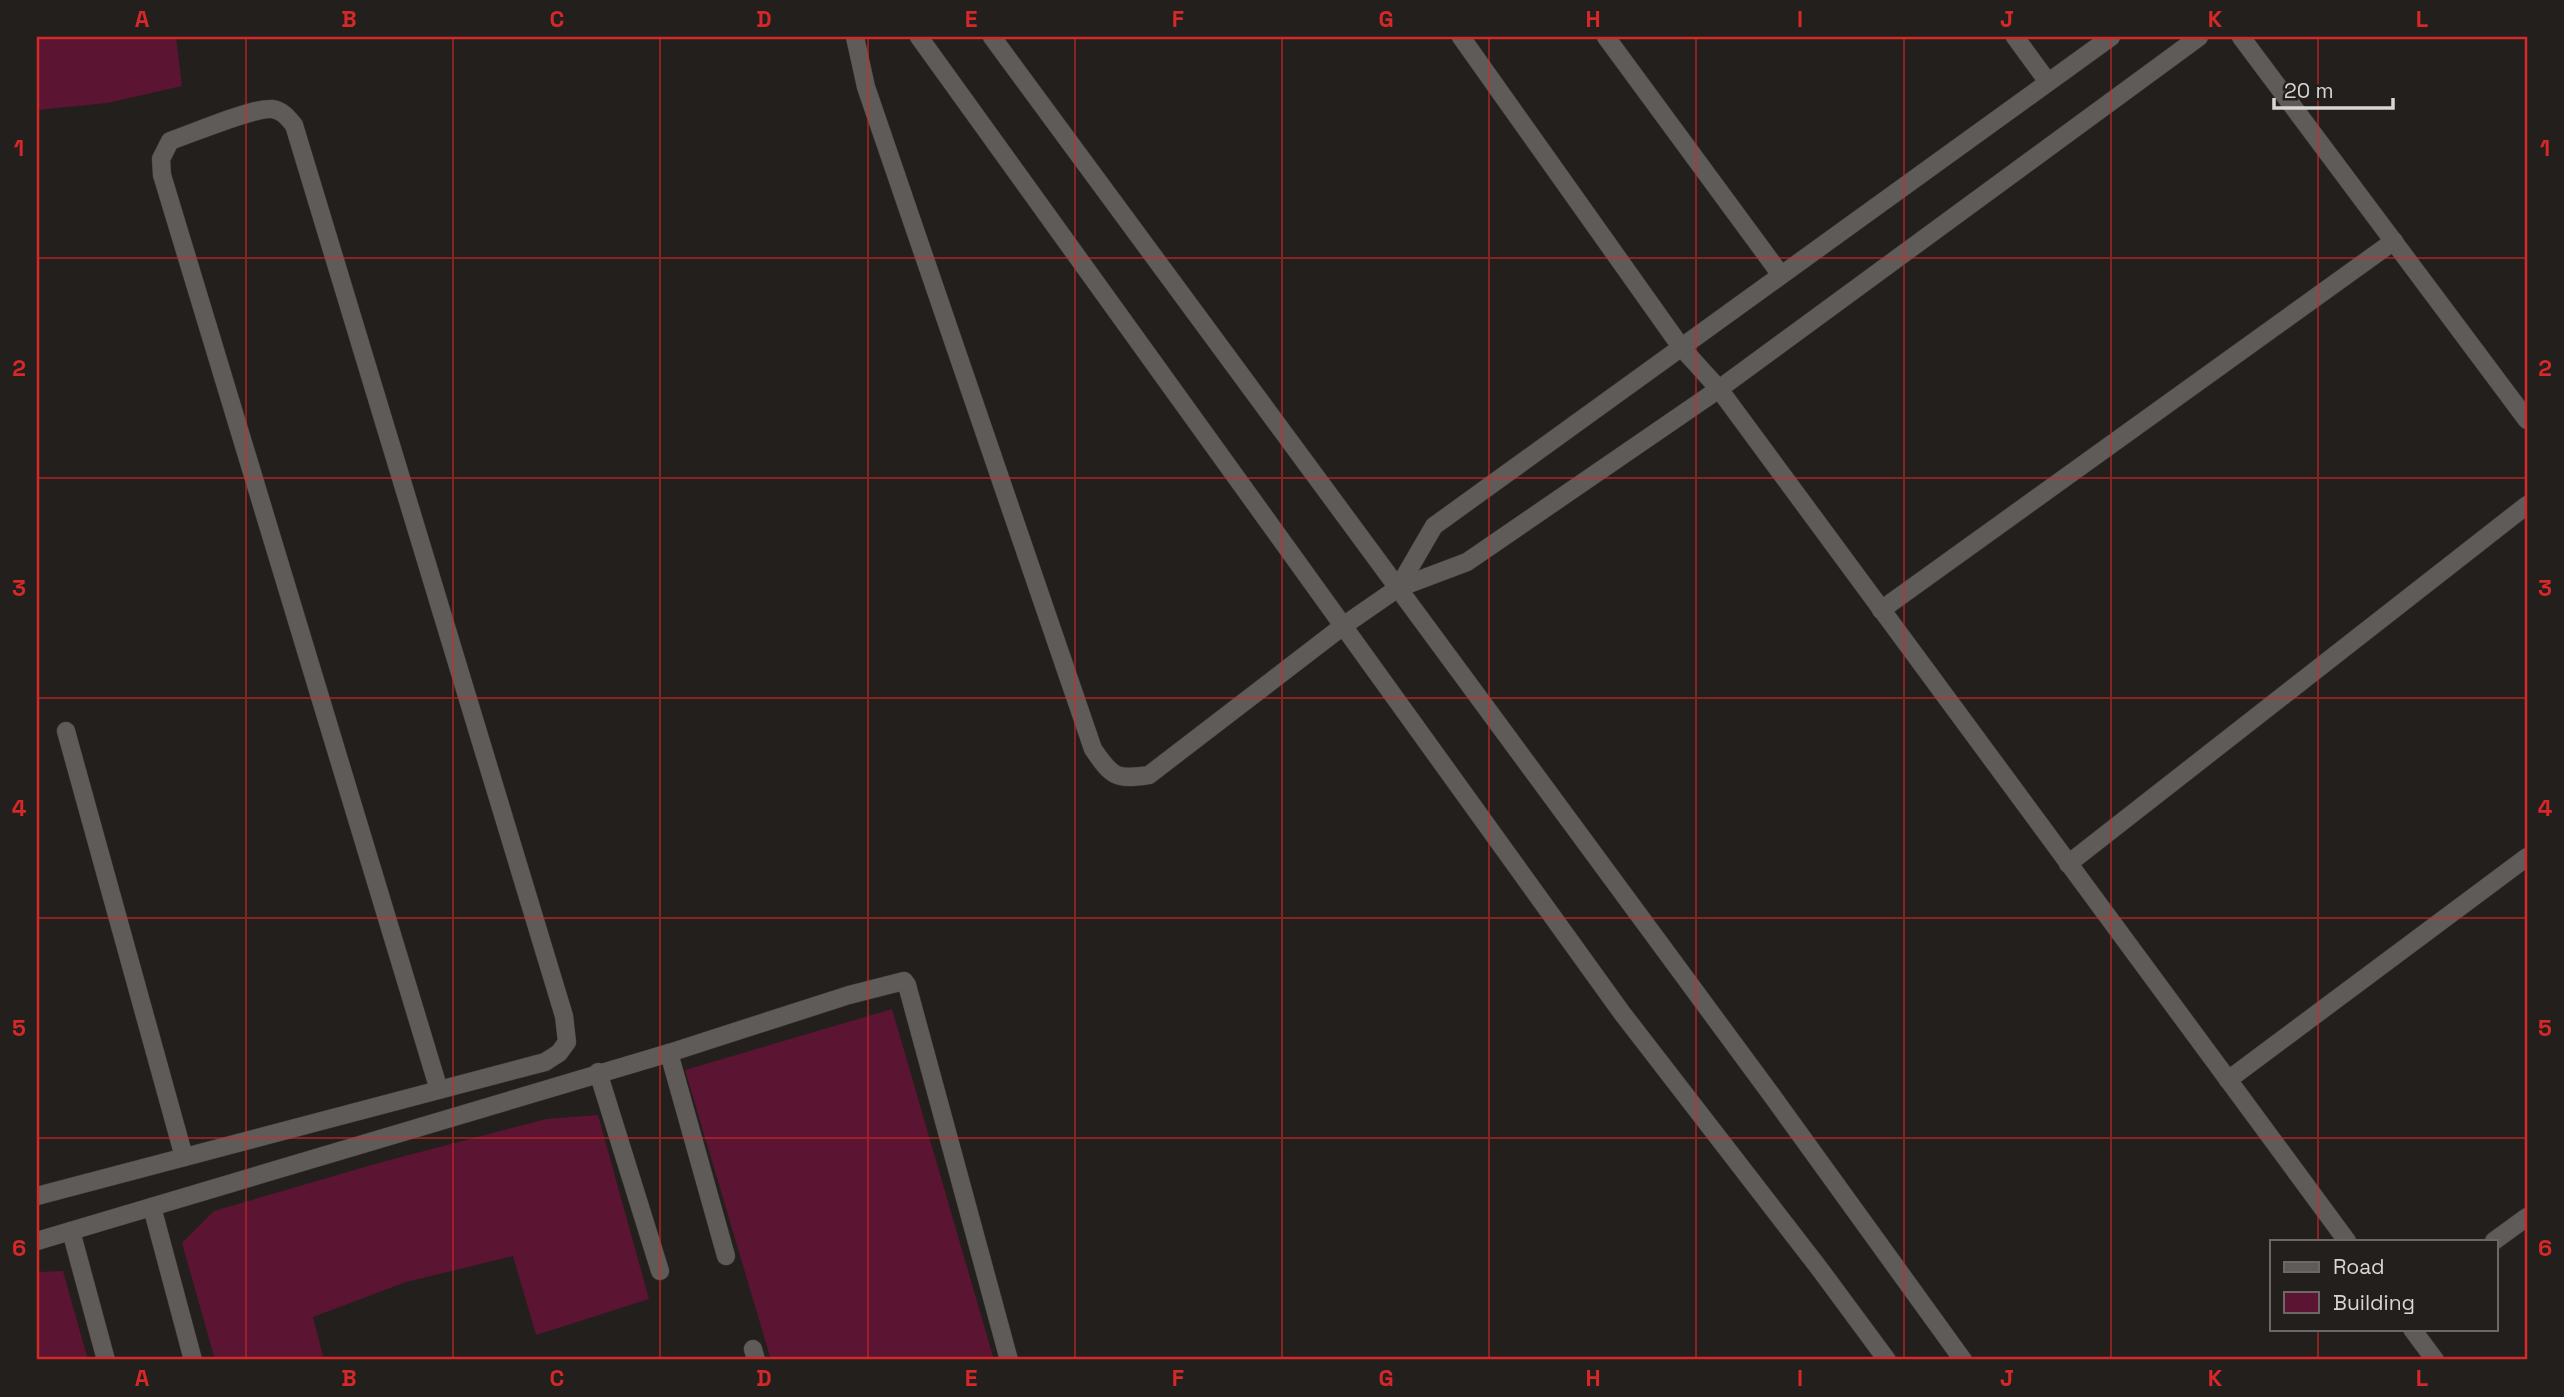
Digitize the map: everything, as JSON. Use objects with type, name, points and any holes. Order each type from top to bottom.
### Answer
[{"type":"street","points":[[855,37],[866,87],[1093,749],[1106,769],[1124,779],[1149,775],[1343,626],[1398,588],[1467,562],[1719,389],[2199,37]]},
{"type":"street","points":[[919,37],[1622,1013],[1887,1360]]},
{"type":"street","points":[[992,37],[1773,1097],[1963,1360]]},
{"type":"street","points":[[1461,37],[1681,347],[1719,389],[2346,1240]]},
{"type":"street","points":[[1606,37],[1781,275]]},
{"type":"street","points":[[2015,37],[2048,82]]},
{"type":"street","points":[[1398,588],[1434,526],[2111,37]]},
{"type":"street","points":[[2241,37],[2527,420]]},
{"type":"street","points":[[37,1196],[184,1157],[439,1090],[545,1062],[559,1053],[567,1042],[564,1016],[294,125],[282,112],[272,109],[256,111],[170,141],[161,159],[162,175],[439,1090]]},
{"type":"street","points":[[1881,610],[2394,241]]},
{"type":"street","points":[[2068,863],[2527,505]]},
{"type":"street","points":[[65,731],[184,1157]]},
{"type":"street","points":[[2228,1080],[2527,857]]},
{"type":"street","points":[[37,1241],[669,1053],[849,995],[904,981],[1009,1360]]},
{"type":"street","points":[[669,1053],[726,1256]]},
{"type":"street","points":[[598,1072],[660,1271]]},
{"type":"street","points":[[152,1207],[192,1360]]},
{"type":"street","points":[[2495,1240],[2527,1217]]},
{"type":"street","points":[[71,1231],[106,1360]]},
{"type":"street","points":[[2413,1330],[2435,1360]]},
{"type":"building","points":[[37,37],[176,37],[182,86],[107,103],[37,110]]},
{"type":"building","points":[[892,1009],[994,1360],[771,1360],[685,1070]]},
{"type":"building","points":[[598,1115],[649,1299],[536,1335],[513,1256],[406,1282],[313,1317],[324,1360],[215,1360],[182,1243],[214,1211],[382,1162],[546,1119]]},
{"type":"building","points":[[63,1271],[88,1360],[37,1360],[37,1272]]}]
